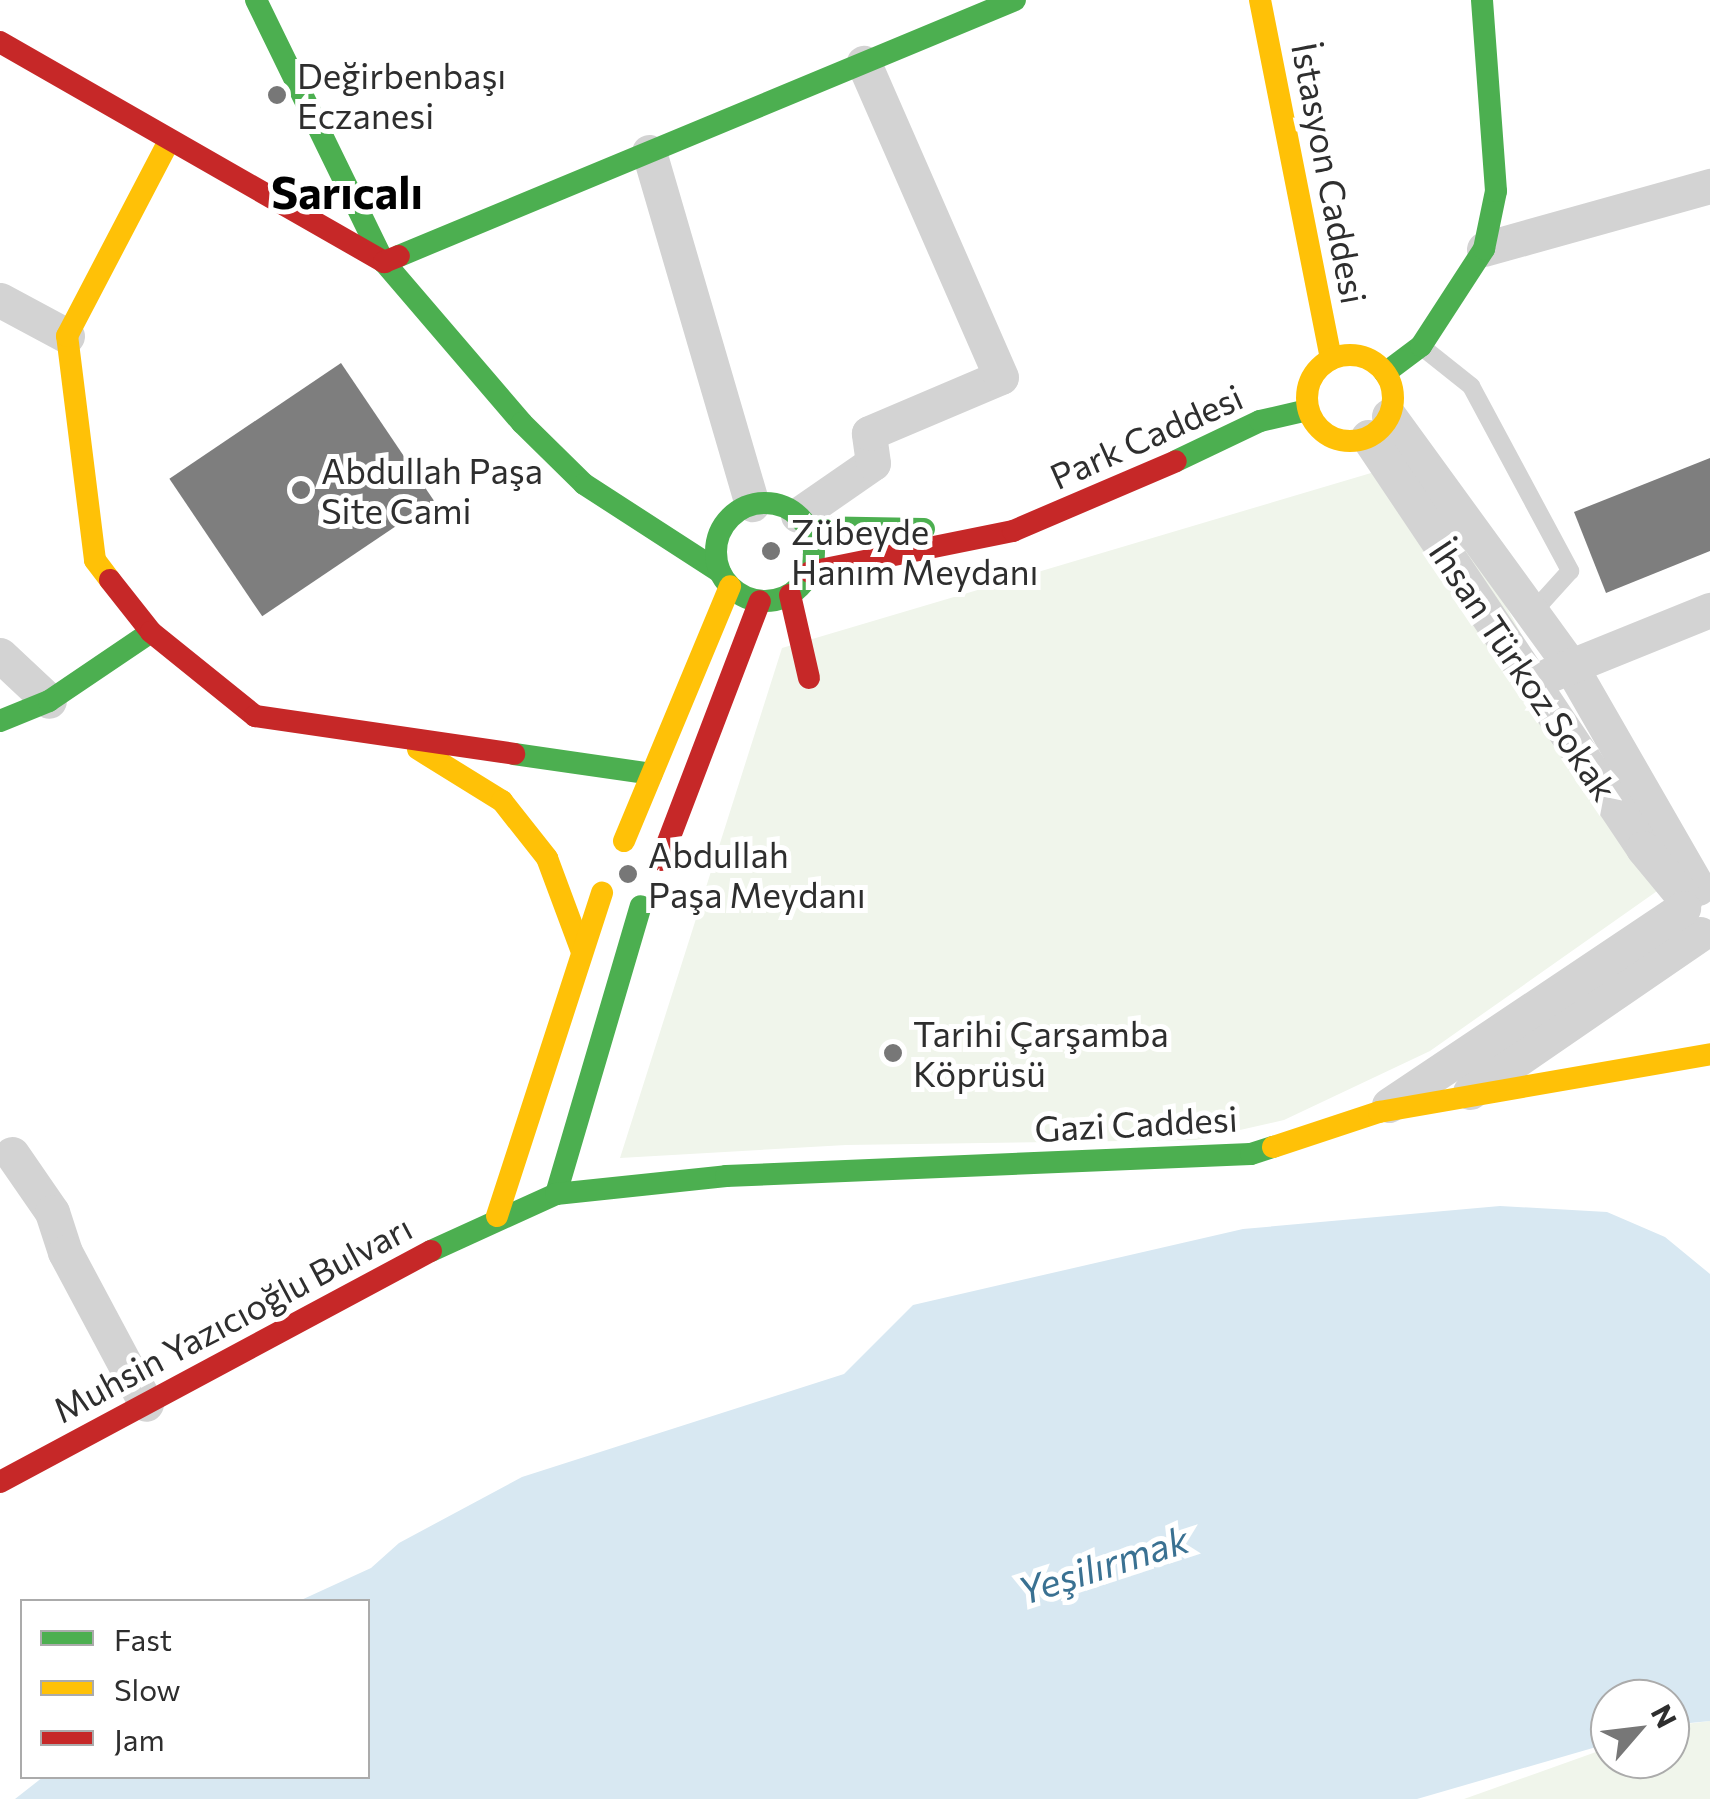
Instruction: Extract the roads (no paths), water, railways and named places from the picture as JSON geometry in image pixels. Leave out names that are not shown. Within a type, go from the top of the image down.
[{"type":"main road","points":[[256,0],[384,262],[522,423],[584,484],[725,579],[760,601],[790,595],[810,572],[814,542],[803,521],[769,502],[752,504],[725,523],[718,539],[725,579],[652,774],[607,864],[497,1216]]},
{"type":"main road","points":[[384,262],[1015,0]]},
{"type":"main road","name":"İstasyon Caddesi","points":[[1260,0],[1331,359]]},
{"type":"main road","points":[[1385,374],[1421,346],[1484,249],[1496,192],[1482,0]]},
{"type":"main road","points":[[0,42],[168,142],[384,262]]},
{"type":"main road","points":[[168,142],[67,336],[95,560],[151,632],[256,716],[406,742],[652,774]]},
{"type":"main road","points":[[1361,356],[1385,374],[1391,387],[1378,427],[1325,434],[1308,410],[1311,380],[1331,359],[1361,356]]},
{"type":"main road","name":"Park Caddesi","points":[[810,572],[1013,531],[1090,503],[1260,421],[1308,410]]},
{"type":"main road","name":"Park Caddesi","points":[[803,521],[1013,531]]},
{"type":"main road","points":[[790,595],[809,678]]},
{"type":"main road","points":[[556,1194],[656,885],[760,601]]},
{"type":"main road","points":[[0,721],[49,701],[151,632]]},
{"type":"main road","points":[[406,742],[502,801],[547,858],[582,952]]},
{"type":"main road","points":[[607,864],[645,844],[656,885]]},
{"type":"main road","points":[[607,864],[619,906],[656,885]]},
{"type":"main road","name":"Gazi Caddesi","points":[[556,1194],[726,1176],[1251,1154],[1379,1112],[1710,1054]]},
{"type":"main road","name":"Muhsin Yazıcıoğlu Bulvarı","points":[[0,1482],[497,1216],[556,1194]]},
{"type":"street","points":[[803,521],[873,463],[870,432],[1001,377],[864,63]]},
{"type":"street","points":[[649,152],[752,504]]},
{"type":"street","points":[[1484,249],[1710,186]]},
{"type":"street","points":[[0,300],[67,336]]},
{"type":"street","points":[[1378,427],[1532,612],[1570,664],[1698,908]]},
{"type":"street","name":"İhsan Türkoz Sokak","points":[[1378,427],[1531,684],[1698,908]]},
{"type":"street","points":[[1531,684],[1570,664],[1710,610]]},
{"type":"street","points":[[0,654],[49,701]]},
{"type":"street","points":[[1464,1097],[1698,908]]},
{"type":"street","points":[[1379,1112],[1698,908]]},
{"type":"street","points":[[12,1154],[52,1212],[65,1252],[146,1404]]},
{"type":"lane","points":[[1421,346],[1471,386],[1570,570],[1532,612]]},
{"type":"water","name":"Yeşilırmak","points":[[1500,1206],[1607,1212],[1665,1237],[1710,1274],[1710,1721],[1690,1723],[1690,1679],[1590,1679],[1590,1749],[1417,1799],[15,1799],[40,1779],[370,1779],[370,1599],[303,1599],[371,1568],[399,1543],[522,1477],[844,1374],[913,1305],[1243,1229]]},
{"type":"place","name":"Değirbenbaşı Eczanesi","points":[[277,95]]},
{"type":"place","name":"Abdullah Paşa Site Cami","points":[[301,490]]},
{"type":"place","name":"Zübeyde Hanım Meydanı","points":[[771,551]]},
{"type":"place","name":"Abdullah Paşa Meydanı","points":[[628,874]]},
{"type":"place","name":"Tarihi Çarşamba Köprüsü","points":[[893,1053]]},
{"type":"district","name":"Sarıcalı","points":[[347,191]]}]
